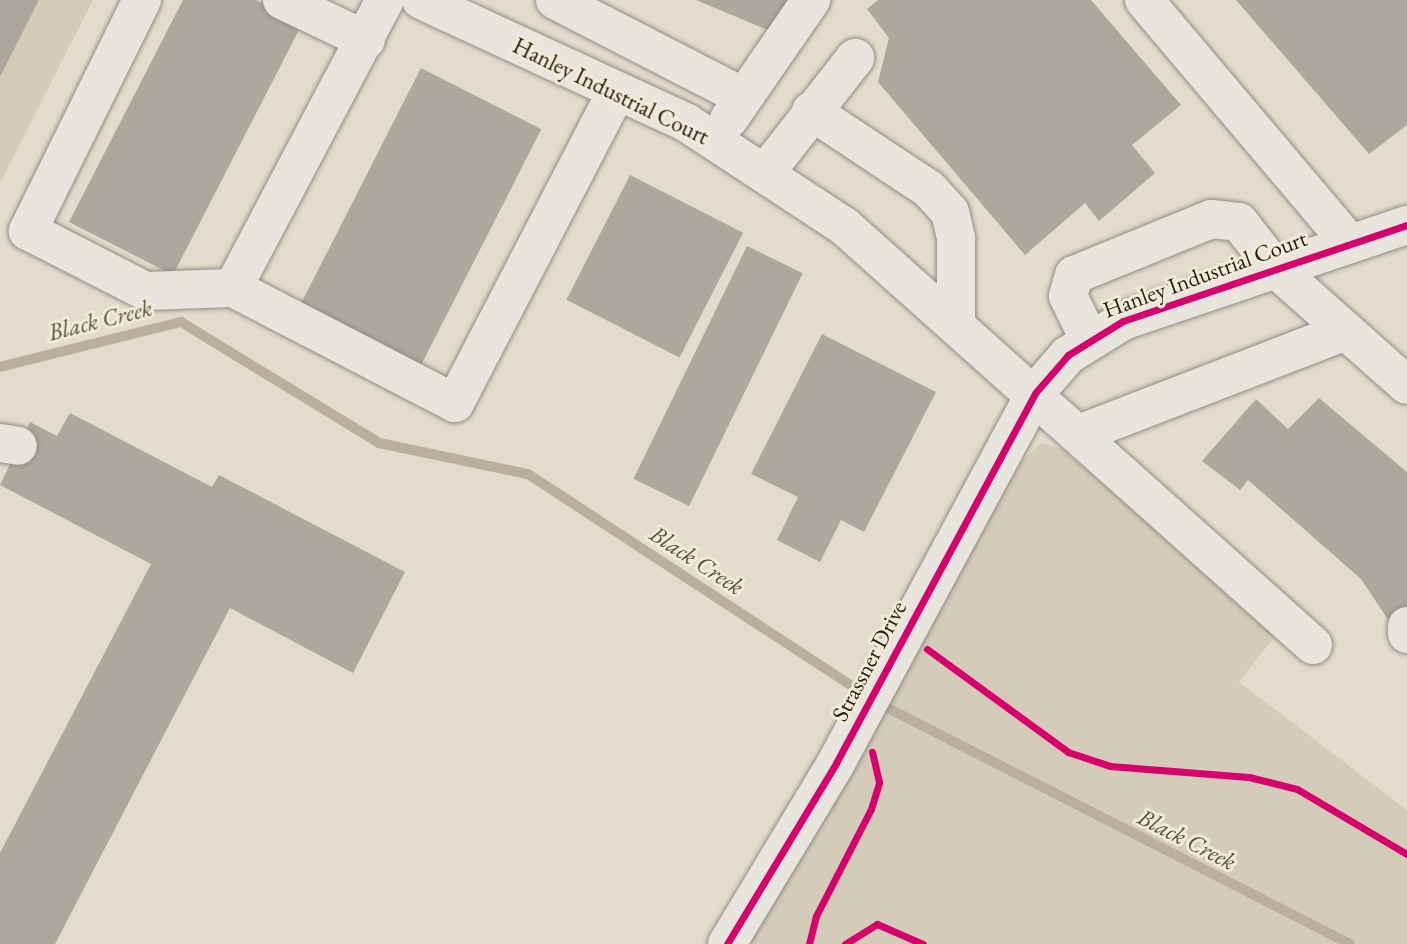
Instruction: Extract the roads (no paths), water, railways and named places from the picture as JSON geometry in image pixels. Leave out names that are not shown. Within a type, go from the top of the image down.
[{"type":"street","points":[[142,0],[28,231],[145,291],[233,288],[455,403],[616,92]]},
{"type":"street","points":[[282,0],[366,40]]},
{"type":"street","points":[[233,288],[385,0]]},
{"type":"street","points":[[555,0],[744,97]]},
{"type":"street","points":[[714,140],[811,0]]},
{"type":"street","points":[[1144,0],[1350,244]]},
{"type":"street","name":"Hanley Industrial Court","points":[[426,1],[714,140],[766,172],[844,226],[1037,392],[1089,339],[1123,321],[1407,225]]},
{"type":"street","points":[[766,172],[855,58]]},
{"type":"street","points":[[811,111],[929,189],[950,212],[956,239],[956,323]]},
{"type":"street","points":[[1089,339],[1068,296],[1074,275],[1211,219],[1239,222],[1275,268]]},
{"type":"street","name":"Hanley Industrial Court","points":[[1275,268],[1407,385]]},
{"type":"street","points":[[1079,435],[1346,331]]},
{"type":"street","points":[[1037,392],[1079,435],[1313,645]]},
{"type":"street","name":"Strassner Drive","points":[[727,944],[853,731],[1037,392]]},
{"type":"street","points":[[1407,626],[1407,634]]},
{"type":"waterway","name":"Black Creek","points":[[0,367],[181,322],[379,443],[528,474],[864,694]]},
{"type":"waterway","name":"Black Creek","points":[[876,702],[1350,944]]}]
